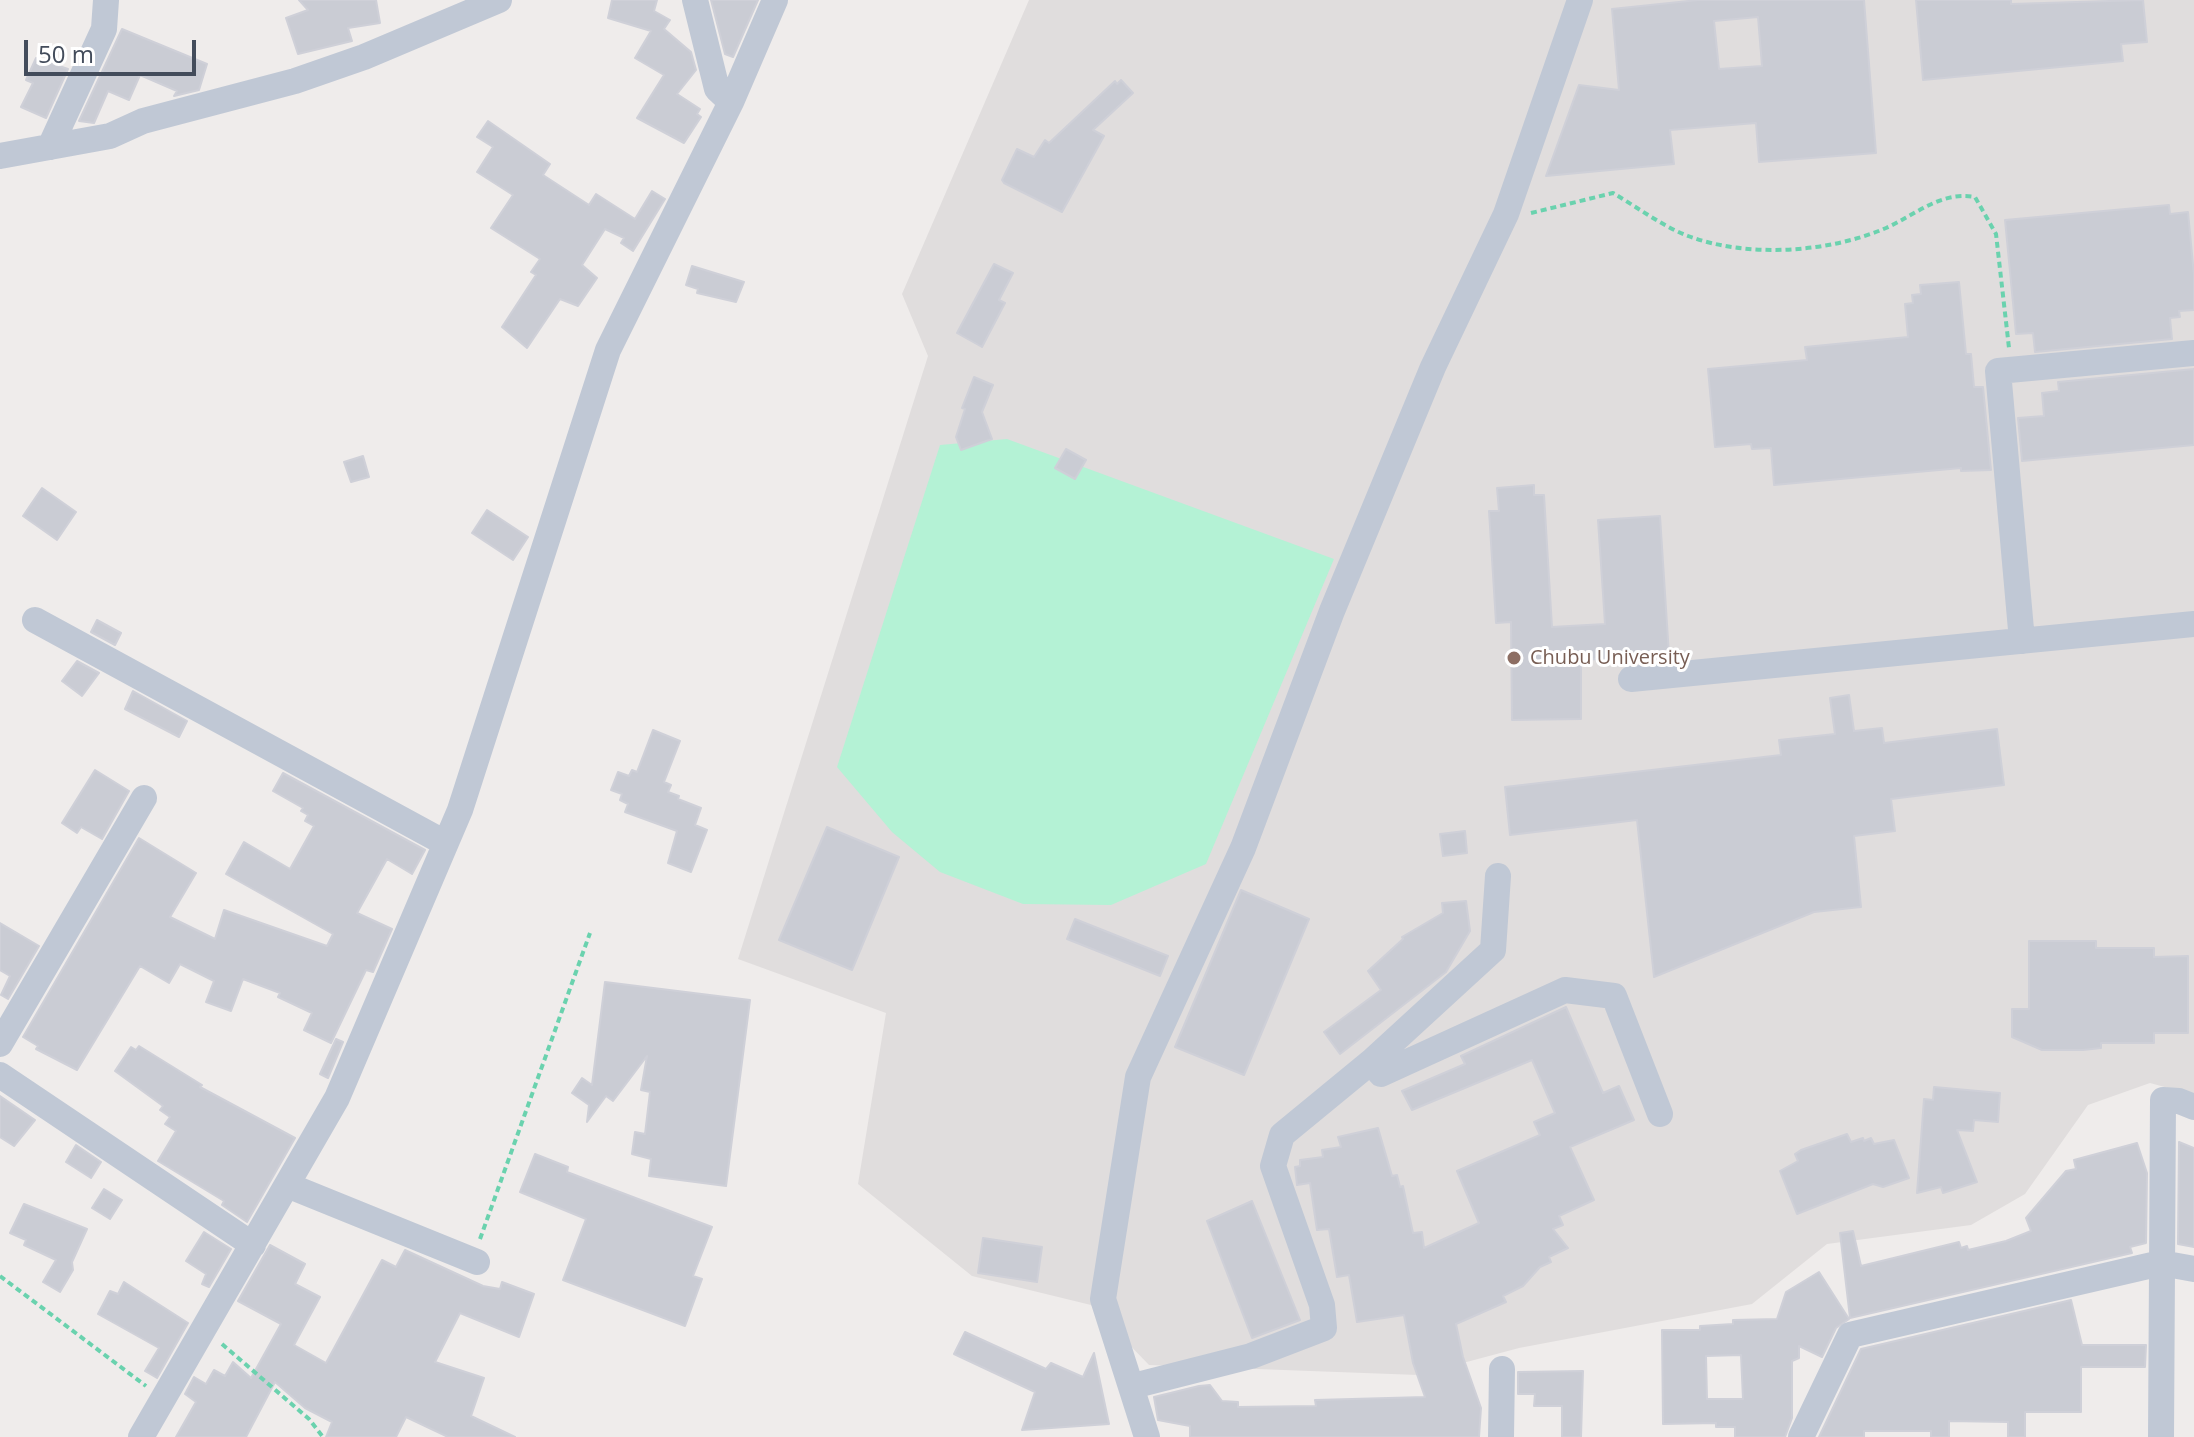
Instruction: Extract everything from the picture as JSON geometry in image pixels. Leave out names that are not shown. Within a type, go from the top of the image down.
[{"type":"street","points":[[50,147],[104,29],[106,0]]},
{"type":"street","points":[[0,156],[110,136],[143,121],[295,81],[364,57],[499,0]]},
{"type":"street","points":[[695,0],[717,89],[731,102]]},
{"type":"street","points":[[143,1436],[337,1098],[460,810],[608,350],[731,102],[775,0]]},
{"type":"street","points":[[1147,1437],[1103,1299],[1138,1077],[1243,848],[1332,611],[1433,367],[1506,214],[1580,0]]},
{"type":"street","points":[[2022,641],[1998,371],[2194,353]]},
{"type":"street","points":[[35,620],[445,843]]},
{"type":"street","points":[[1631,679],[2194,624]]},
{"type":"street","points":[[0,1044],[144,798]]},
{"type":"street","points":[[1133,1386],[1251,1356],[1324,1328],[1322,1305],[1273,1166],[1282,1135],[1372,1061],[1493,950],[1498,876]]},
{"type":"street","points":[[1372,1061],[1381,1074],[1565,990],[1614,996],[1660,1114]]},
{"type":"street","points":[[0,1075],[253,1245]]},
{"type":"street","points":[[2161,1437],[2163,1100],[2179,1101],[2194,1107]]},
{"type":"street","points":[[287,1185],[475,1261]]},
{"type":"street","points":[[1801,1437],[1850,1335],[2161,1263],[2194,1269]]},
{"type":"street","points":[[1501,1437],[1502,1369]]},
{"type":"path","points":[[1506,214],[1543,213],[1613,193],[1687,236],[1759,249],[1798,248],[1866,237],[1954,193],[1975,197],[1996,234],[2012,370]]},
{"type":"path","points":[[475,1261],[590,933]]},
{"type":"path","points":[[0,1276],[164,1399]]},
{"type":"path","points":[[204,1329],[309,1419],[323,1437]]},
{"type":"shaded area","name":"Chubu University","points":[[1029,0],[2194,0],[2194,1095],[2150,1083],[2088,1105],[2025,1194],[1971,1225],[1827,1244],[1752,1304],[1519,1348],[1418,1375],[1149,1365],[1091,1305],[972,1276],[858,1184],[886,1013],[738,959],[928,356],[902,294]]},
{"type":"green space","points":[[1007,439],[1334,559],[1206,864],[1111,905],[1023,904],[940,872],[892,832],[837,767],[940,445]]},
{"type":"building","points":[[299,0],[376,0],[380,23],[348,28],[352,41],[298,54],[286,18],[308,10]]},
{"type":"building","points":[[612,0],[657,0],[654,11],[670,20],[664,29],[691,52],[696,70],[677,94],[700,109],[697,114],[701,117],[684,143],[637,118],[664,75],[635,58],[651,31],[608,18]]},
{"type":"building","points":[[711,0],[758,0],[733,57],[725,54]]},
{"type":"building","points":[[1698,0],[1864,0],[1876,153],[1759,162],[1756,123],[1670,130],[1674,164],[1546,176],[1579,85],[1619,90],[1612,9]],"holes":[[[1758,17],[1762,66],[1719,69],[1714,21]]]},
{"type":"building","points":[[1916,0],[2011,0],[2011,4],[2143,0],[2147,42],[2121,44],[2123,61],[1923,80]]},
{"type":"building","points":[[122,29],[207,64],[199,90],[174,96],[177,91],[140,75],[129,100],[108,91],[94,123],[79,121]]},
{"type":"building","points":[[36,58],[68,69],[46,118],[21,107],[33,83],[26,80]]},
{"type":"building","points":[[1121,80],[1133,93],[1093,130],[1104,136],[1062,212],[1004,183],[1002,180],[1017,149],[1034,157],[1045,140],[1049,143],[1115,81],[1117,84]]},
{"type":"building","points":[[488,121],[550,164],[543,175],[589,205],[596,194],[635,219],[652,191],[665,199],[633,251],[621,243],[624,238],[605,229],[582,265],[597,278],[578,306],[560,299],[527,348],[502,327],[536,275],[531,272],[540,259],[491,228],[513,195],[477,172],[493,147],[477,137]]},
{"type":"building","points":[[2169,205],[2170,214],[2188,212],[2194,275],[2194,310],[2179,311],[2180,317],[2170,318],[2172,339],[2035,352],[2033,333],[2016,334],[2005,220]]},
{"type":"building","points":[[994,264],[1013,273],[999,300],[1005,303],[982,347],[957,333]]},
{"type":"building","points":[[692,266],[744,282],[736,302],[697,293],[698,289],[686,285]]},
{"type":"building","points":[[1959,282],[1966,354],[1971,354],[1974,387],[1983,387],[1991,470],[1961,471],[1961,468],[1774,485],[1771,448],[1752,449],[1751,444],[1715,447],[1708,369],[1807,360],[1805,347],[1908,337],[1905,304],[1913,303],[1912,295],[1921,294],[1920,285]]},
{"type":"building","points":[[2194,369],[2194,445],[2022,461],[2018,418],[2044,416],[2042,393],[2059,391],[2058,382]]},
{"type":"building","points":[[974,377],[993,385],[982,412],[992,439],[961,450],[956,437],[965,409],[962,408]]},
{"type":"building","points":[[1066,449],[1086,460],[1075,479],[1055,468]]},
{"type":"building","points":[[363,456],[369,477],[351,482],[344,462]]},
{"type":"building","points":[[1534,485],[1534,495],[1544,495],[1552,627],[1605,624],[1598,520],[1660,516],[1669,655],[1581,660],[1581,719],[1512,720],[1511,622],[1496,623],[1489,511],[1499,511],[1497,488]]},
{"type":"building","points":[[42,488],[76,512],[57,540],[23,516]]},
{"type":"building","points":[[487,510],[528,537],[513,560],[472,533]]},
{"type":"building","points":[[97,620],[121,633],[115,645],[91,632]]},
{"type":"building","points":[[77,661],[99,673],[82,696],[62,681]]},
{"type":"building","points":[[133,691],[187,721],[179,737],[125,709]]},
{"type":"building","points":[[1849,695],[1854,731],[1882,728],[1884,743],[1997,729],[2004,785],[1891,799],[1895,831],[1854,836],[1861,907],[1814,912],[1654,977],[1637,820],[1510,835],[1505,787],[1781,755],[1779,740],[1835,734],[1830,698]]},
{"type":"building","points":[[653,730],[680,741],[664,782],[671,785],[668,792],[701,808],[695,825],[707,830],[691,872],[668,863],[677,831],[625,812],[628,804],[620,800],[622,794],[611,790],[618,772],[629,776],[632,770],[637,772]]},
{"type":"building","points":[[95,770],[129,791],[102,839],[81,827],[77,833],[62,823]]},
{"type":"building","points":[[283,773],[425,850],[412,874],[387,859],[357,913],[392,929],[373,972],[366,970],[331,1043],[304,1030],[312,1013],[278,997],[280,993],[243,979],[231,1011],[206,1002],[214,981],[180,964],[169,983],[140,966],[77,1070],[36,1049],[38,1046],[23,1037],[139,838],[196,873],[170,917],[215,939],[224,910],[327,946],[333,934],[226,874],[244,842],[290,869],[314,826],[305,821],[308,815],[301,811],[303,808],[273,791]]},
{"type":"building","points":[[827,827],[899,857],[852,970],[779,940]]},
{"type":"building","points":[[1465,831],[1467,853],[1443,856],[1440,834]]},
{"type":"building","points":[[1241,890],[1309,919],[1244,1075],[1175,1047]]},
{"type":"building","points":[[1466,901],[1470,931],[1446,972],[1340,1054],[1324,1032],[1381,990],[1368,971],[1402,937],[1443,913],[1442,903]]},
{"type":"building","points":[[1075,919],[1168,956],[1160,976],[1067,939]]},
{"type":"building","points":[[0,923],[39,946],[8,999],[1,995],[10,976],[0,970]]},
{"type":"building","points":[[2029,941],[2096,941],[2096,948],[2154,948],[2154,957],[2188,956],[2188,1033],[2154,1033],[2154,1043],[2101,1043],[2101,1048],[2083,1050],[2042,1050],[2012,1037],[2012,1009],[2029,1009]]},
{"type":"building","points":[[605,982],[750,1000],[726,1186],[649,1176],[651,1159],[632,1154],[635,1132],[645,1134],[650,1092],[641,1090],[647,1056],[613,1101],[606,1096],[587,1122],[589,1105],[572,1093],[582,1078],[592,1085]]},
{"type":"building","points":[[1566,1007],[1603,1093],[1619,1086],[1634,1120],[1570,1147],[1594,1200],[1559,1216],[1563,1225],[1553,1229],[1568,1248],[1549,1257],[1551,1262],[1540,1267],[1523,1286],[1503,1296],[1506,1302],[1456,1324],[1463,1357],[1481,1408],[1479,1437],[1190,1437],[1190,1426],[1158,1420],[1154,1397],[1210,1385],[1222,1401],[1238,1402],[1238,1407],[1316,1406],[1315,1400],[1425,1397],[1413,1363],[1404,1315],[1357,1322],[1349,1275],[1337,1277],[1329,1229],[1317,1230],[1310,1183],[1297,1185],[1295,1167],[1300,1166],[1300,1160],[1323,1157],[1322,1150],[1341,1147],[1338,1137],[1378,1128],[1392,1176],[1397,1175],[1400,1187],[1403,1186],[1413,1233],[1422,1232],[1424,1248],[1479,1223],[1457,1171],[1540,1135],[1534,1122],[1555,1113],[1532,1060],[1412,1110],[1402,1091],[1465,1064],[1461,1056]]},
{"type":"building","points":[[336,1039],[343,1042],[328,1078],[320,1074]]},
{"type":"building","points":[[139,1046],[202,1085],[200,1087],[295,1138],[247,1222],[222,1205],[224,1201],[158,1161],[176,1131],[165,1124],[170,1117],[160,1110],[163,1106],[115,1071],[131,1047],[136,1050]]},
{"type":"building","points":[[1934,1087],[2000,1093],[1998,1122],[1974,1120],[1973,1131],[1957,1130],[1977,1182],[1943,1193],[1941,1187],[1917,1193],[1924,1099],[1933,1100]]},
{"type":"building","points":[[0,1096],[35,1120],[14,1146],[0,1137]]},
{"type":"building","points":[[1847,1134],[1851,1142],[1863,1138],[1864,1141],[1871,1138],[1874,1144],[1894,1140],[1909,1178],[1883,1187],[1873,1184],[1797,1214],[1780,1171],[1798,1161],[1795,1154],[1801,1150]]},
{"type":"building","points":[[2179,1142],[2194,1148],[2194,1247],[2178,1244]]},
{"type":"building","points":[[2137,1143],[2147,1173],[2146,1243],[2130,1247],[2132,1253],[1850,1318],[1840,1233],[1853,1231],[1861,1266],[1959,1242],[1961,1248],[1967,1246],[1968,1250],[2006,1241],[2031,1231],[2026,1218],[2066,1171],[2076,1169],[2074,1160]]},
{"type":"building","points":[[76,1145],[101,1162],[91,1178],[66,1162]]},
{"type":"building","points":[[535,1154],[568,1167],[567,1172],[712,1227],[693,1276],[702,1279],[685,1326],[563,1280],[586,1219],[520,1192]]},
{"type":"building","points":[[104,1189],[122,1200],[110,1219],[92,1208]]},
{"type":"building","points":[[1252,1201],[1300,1320],[1252,1338],[1207,1221]]},
{"type":"building","points":[[24,1204],[87,1229],[72,1262],[73,1270],[60,1292],[43,1282],[56,1260],[24,1245],[26,1240],[10,1233]]},
{"type":"building","points":[[204,1232],[231,1249],[209,1287],[202,1284],[206,1274],[186,1261]]},
{"type":"building","points":[[983,1238],[1042,1247],[1037,1282],[978,1273]]},
{"type":"building","points":[[270,1245],[305,1264],[295,1284],[320,1297],[294,1345],[326,1363],[382,1260],[396,1267],[405,1250],[483,1286],[500,1289],[502,1282],[534,1294],[519,1337],[460,1313],[435,1362],[484,1378],[471,1416],[515,1437],[448,1437],[406,1417],[396,1437],[326,1437],[332,1422],[305,1408],[275,1382],[246,1437],[176,1437],[196,1402],[185,1394],[194,1377],[206,1384],[214,1370],[225,1376],[233,1362],[251,1378],[281,1324],[238,1301]]},
{"type":"building","points":[[1819,1272],[1849,1319],[1836,1328],[1822,1357],[1799,1346],[1799,1358],[1792,1361],[1792,1418],[1785,1437],[1735,1437],[1735,1427],[1716,1427],[1716,1423],[1663,1424],[1662,1330],[1700,1330],[1700,1326],[1733,1324],[1733,1320],[1777,1319],[1786,1292]],"holes":[[[1741,1355],[1743,1399],[1707,1399],[1706,1356]]]},
{"type":"building","points":[[124,1282],[188,1323],[157,1378],[145,1371],[159,1348],[98,1314],[110,1291],[118,1294]]},
{"type":"building","points":[[2071,1300],[2082,1345],[2146,1345],[2145,1367],[2081,1367],[2081,1412],[2025,1412],[2025,1437],[2008,1437],[2008,1422],[1949,1421],[1949,1437],[1931,1437],[1931,1431],[1864,1431],[1864,1437],[1819,1437],[1861,1349]]},
{"type":"building","points":[[965,1332],[1046,1369],[1051,1363],[1083,1377],[1094,1353],[1109,1424],[1022,1430],[1035,1392],[954,1354]]},
{"type":"building","points":[[1583,1371],[1581,1437],[1562,1437],[1562,1406],[1534,1406],[1535,1394],[1518,1394],[1518,1372]]},
{"type":"place","name":"Chubu University","points":[[1514,658]]}]
